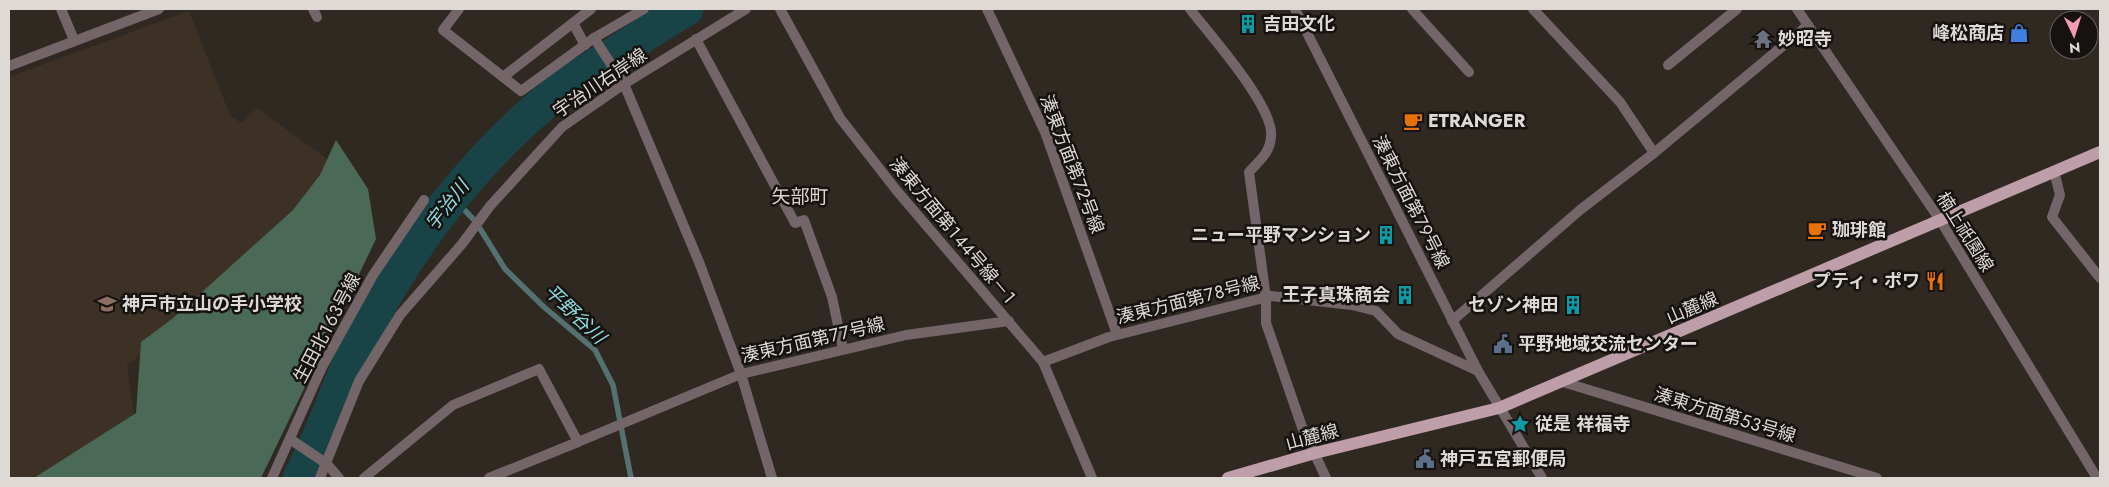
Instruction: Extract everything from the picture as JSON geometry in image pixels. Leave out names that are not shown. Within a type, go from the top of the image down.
[{"type":"main road","name":"山麓線","points":[[1228,478],[1315,453],[1499,408],[2100,152]]},
{"type":"street","points":[[61,9],[74,40]]},
{"type":"street","points":[[9,66],[158,9]]},
{"type":"street","points":[[459,9],[443,30],[521,91],[585,45],[644,9]]},
{"type":"street","points":[[503,77],[591,9]]},
{"type":"street","name":"宇治川右岸線","points":[[326,463],[359,380],[400,315],[462,244],[490,206],[562,127],[624,84],[746,9]]},
{"type":"street","name":"湊東方面第１４４号線－１","points":[[780,9],[840,118],[896,191],[1043,362],[1092,478]]},
{"type":"street","name":"湊東方面第７２号線","points":[[988,9],[1046,132],[1117,334]]},
{"type":"street","points":[[1190,9],[1251,88],[1270,127],[1272,137],[1267,152],[1249,172],[1266,298],[1266,323],[1302,427],[1326,478]]},
{"type":"street","name":"湊東方面第７９号線","points":[[1295,9],[1478,371],[1542,478]]},
{"type":"street","points":[[1412,9],[1469,72]]},
{"type":"street","points":[[1533,9],[1620,102],[1654,153]]},
{"type":"street","points":[[1668,66],[1737,9]]},
{"type":"street","name":"楠上祇園線","points":[[1796,9],[1940,220],[2097,478]]},
{"type":"street","points":[[573,23],[585,45]]},
{"type":"street","points":[[1452,321],[1580,210],[1654,153],[1808,25]]},
{"type":"street","points":[[696,39],[795,223],[804,220],[832,297],[843,349]]},
{"type":"street","points":[[595,40],[624,84],[699,262],[741,374],[772,478]]},
{"type":"street","points":[[2054,171],[2060,195],[2052,217],[2100,278]]},
{"type":"street","name":"生田北１６３号線","points":[[272,478],[322,367],[373,275],[424,200]]},
{"type":"street","name":"湊東方面第７８号線","points":[[1043,362],[1117,334],[1271,296],[1352,305],[1376,312],[1398,334],[1478,371]]},
{"type":"street","name":"湊東方面第７７号線","points":[[578,442],[741,374],[906,335],[1008,321]]},
{"type":"street","points":[[364,478],[453,405],[539,369],[578,442],[489,478]]},
{"type":"street","name":"湊東方面第５３号線","points":[[1563,382],[1863,476],[1877,478]]},
{"type":"street","points":[[290,440],[326,463],[339,478]]},
{"type":"street","points":[[320,478],[326,463]]},
{"type":"shaded area","name":"神戸市立山の手小学校","points":[[189,11],[230,115],[241,123],[257,108],[326,158],[337,188],[285,243],[127,365],[134,414],[39,478],[9,478],[9,77]]},
{"type":"green space","points":[[336,140],[368,189],[376,239],[261,478],[34,478],[136,413],[141,342],[172,319],[293,210],[320,175]]},
{"type":"waterway","name":"宇治川","points":[[300,478],[318,442],[356,348],[383,297],[423,235],[468,178],[519,125],[555,94],[686,9]]},
{"type":"waterway","name":"平野谷川","points":[[451,196],[476,222],[505,269],[544,307],[595,350],[613,385],[631,478]]},
{"type":"place","name":"吉田文化","points":[[1248,24]]},
{"type":"place","name":"峰松商店","points":[[2019,33]]},
{"type":"place","name":"妙昭寺","points":[[1763,39]]},
{"type":"place","name":"ETRANGER","points":[[1413,121]]},
{"type":"place","name":"珈琲館","points":[[1817,230]]},
{"type":"place","name":"ニュー平野マンション","points":[[1386,235]]},
{"type":"place","name":"プティ・ポワ","points":[[1935,281]]},
{"type":"place","name":"王子真珠商会","points":[[1405,295]]},
{"type":"place","name":"神戸市立山の手小学校","points":[[107,304]]},
{"type":"place","name":"セゾン神田","points":[[1573,305]]},
{"type":"place","name":"平野地域交流センター","points":[[1503,344]]},
{"type":"place","name":"従是 祥福寺","points":[[1520,424]]},
{"type":"place","name":"神戸五宮郵便局","points":[[1425,459]]},
{"type":"district","name":"矢部町","points":[[800,196]]}]
